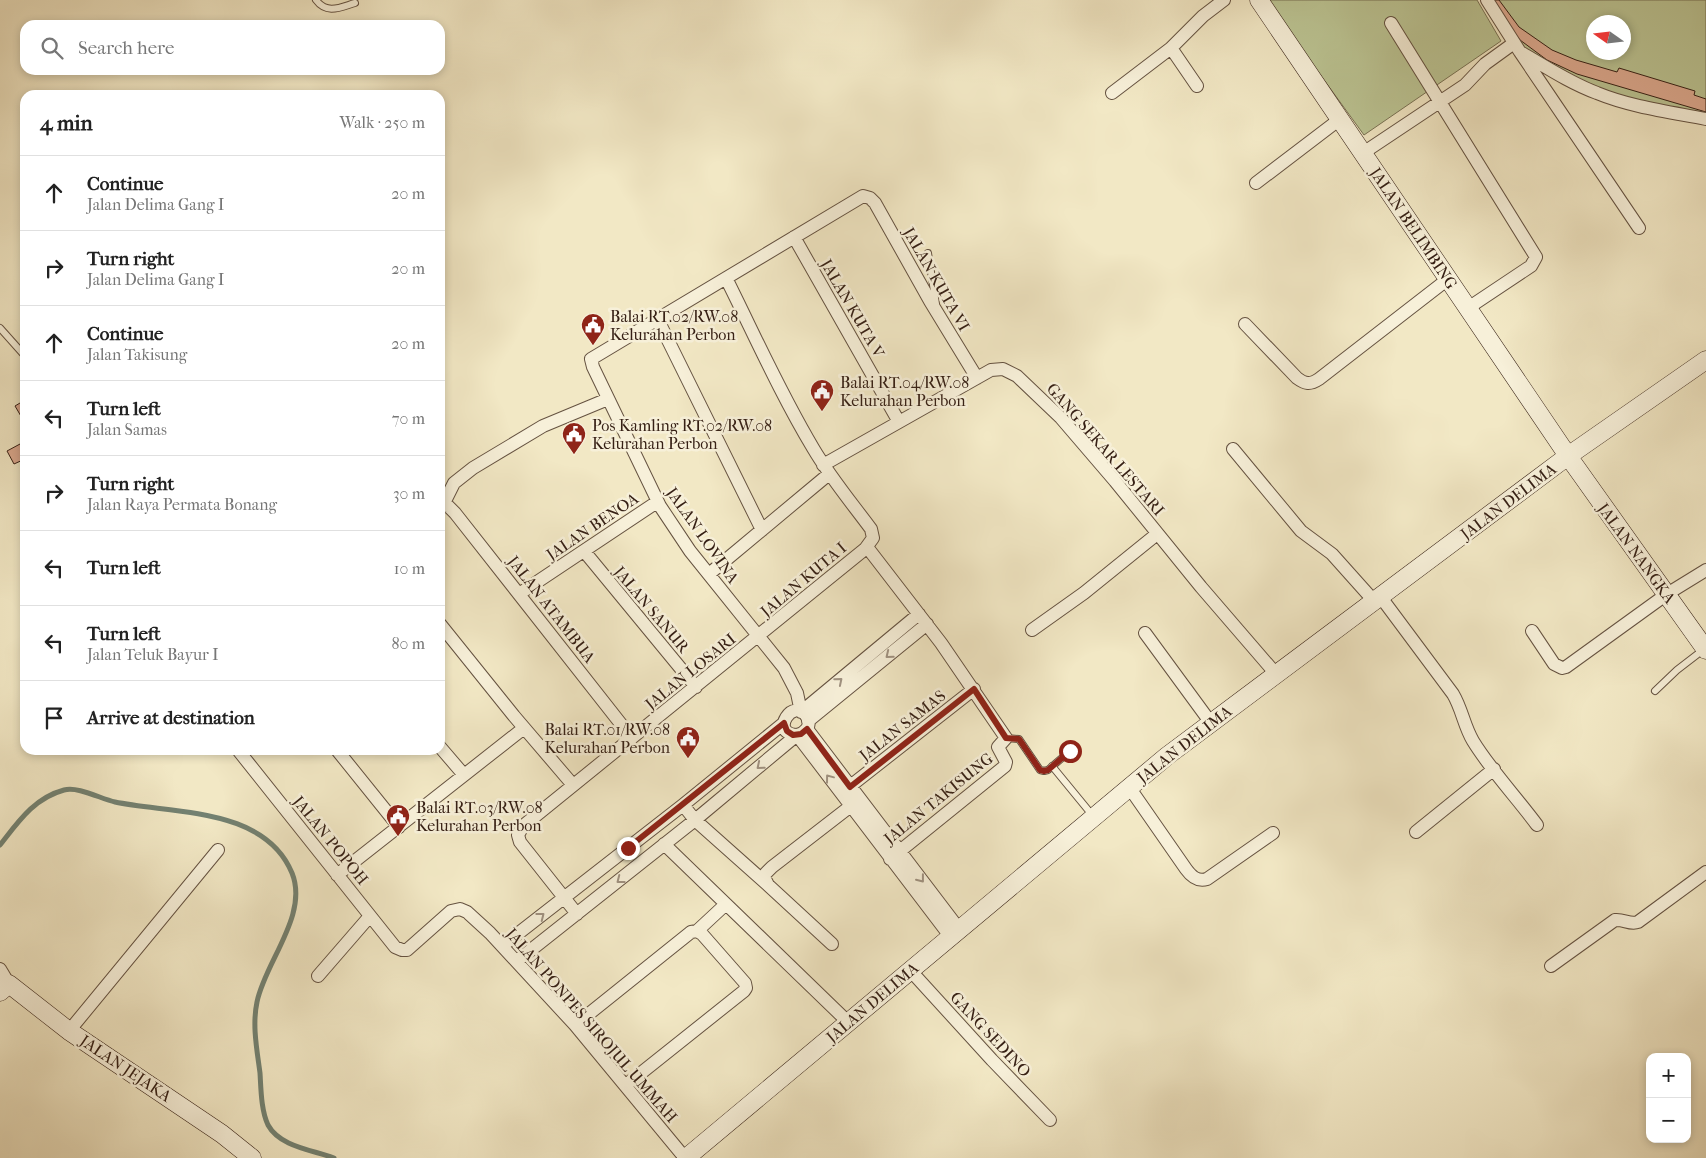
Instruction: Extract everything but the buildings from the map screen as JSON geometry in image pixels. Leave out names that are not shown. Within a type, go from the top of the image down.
[{"type":"street","points":[[1112,93],[1171,48],[1203,16],[1224,0]]},
{"type":"street","name":"JALAN BELIMBING","points":[[1260,0],[1568,456]]},
{"type":"street","points":[[1486,0],[1639,228]]},
{"type":"street","points":[[1391,23],[1536,257],[1531,266],[1468,308]]},
{"type":"street","points":[[1171,48],[1197,86]]},
{"type":"street","points":[[1363,153],[1469,82],[1485,64],[1517,48]]},
{"type":"street","points":[[1517,48],[1564,78],[1598,94],[1630,103],[1706,119]]},
{"type":"street","points":[[1256,183],[1340,120]]},
{"type":"street","name":"JALAN KUTA VI","points":[[794,237],[858,198],[868,197],[875,203],[977,378]]},
{"type":"street","points":[[762,530],[657,318],[794,237]]},
{"type":"street","name":"JALAN KUTA V","points":[[794,237],[899,422]]},
{"type":"street","points":[[726,278],[796,419],[826,469],[873,533],[872,541],[867,547]]},
{"type":"street","points":[[1245,324],[1297,378],[1304,383],[1311,383],[1319,379],[1448,279]]},
{"type":"street","name":"JALAN LOVINA","points":[[657,318],[594,356],[591,361],[593,367],[657,502],[709,574],[790,676],[797,693],[803,724]]},
{"type":"street","name":"JALAN DELIMA","points":[[686,1158],[1130,787],[1210,723],[1568,456],[1706,360]]},
{"type":"street","name":"GANG SEKAR LESTARI","points":[[977,378],[992,370],[1003,368],[1025,383],[1079,438],[1201,587],[1276,674]]},
{"type":"street","points":[[709,574],[762,530],[826,469],[899,422],[977,378]]},
{"type":"street","points":[[445,498],[454,483],[473,468],[543,426],[608,399]]},
{"type":"street","points":[[1233,449],[1301,532],[1332,554],[1377,599],[1453,694],[1461,709],[1468,732],[1537,825]]},
{"type":"street","name":"JALAN NANGKA","points":[[1568,456],[1706,649]]},
{"type":"street","name":"JALAN BENOA","points":[[519,594],[657,502]]},
{"type":"street","name":"JALAN ATAMBUA","points":[[445,506],[455,513],[632,738]]},
{"type":"street","name":"GANG SEKAR LESTARI","points":[[1032,630],[1118,567],[1157,534]]},
{"type":"street","name":"JALAN TAKISUNG","points":[[867,547],[974,689],[1006,738],[998,747],[1006,762],[1005,766],[895,855]]},
{"type":"street","name":"JALAN KUTA I","points":[[760,636],[867,547]]},
{"type":"street","name":"JALAN SANUR","points":[[584,551],[696,687]]},
{"type":"street","points":[[1532,631],[1554,664],[1558,667],[1566,667],[1668,594],[1706,570]]},
{"type":"street","points":[[517,961],[695,820],[923,619]]},
{"type":"street","points":[[445,630],[573,785]]},
{"type":"street","points":[[1145,633],[1210,723]]},
{"type":"street","name":"JALAN LOSARI","points":[[564,898],[520,842],[518,835],[527,822],[760,636]]},
{"type":"street","name":"JALAN SAMAS","points":[[845,790],[974,689]]},
{"type":"street","points":[[502,946],[683,805],[784,723],[787,716],[794,711],[845,790],[955,933]]},
{"type":"street","points":[[784,723],[787,731],[793,735],[803,724]]},
{"type":"street","points":[[337,875],[524,728]]},
{"type":"street","points":[[445,753],[464,775]]},
{"type":"street","name":"JALAN POPOH","points":[[242,755],[370,916],[399,949]]},
{"type":"street","points":[[341,755],[398,827]]},
{"type":"street","points":[[1416,832],[1494,769]]},
{"type":"street","points":[[1130,787],[1186,869],[1194,878],[1199,880],[1212,876],[1273,833]]},
{"type":"street","points":[[768,885],[764,878],[769,870],[855,803]]},
{"type":"street","points":[[683,805],[695,820],[832,944]]},
{"type":"street","points":[[664,844],[848,1022]]},
{"type":"street","points":[[628,848],[641,863]]},
{"type":"street","points":[[69,1030],[218,850]]},
{"type":"street","points":[[1551,966],[1615,920],[1633,924],[1638,922],[1706,872]]},
{"type":"street","points":[[564,898],[577,914]]},
{"type":"street","points":[[575,1025],[726,904]]},
{"type":"street","name":"JALAN PONPES SIROJUL UMMAH","points":[[399,949],[409,949],[447,914],[456,909],[467,912],[517,961],[575,1025],[686,1158]]},
{"type":"street","points":[[318,976],[370,916]]},
{"type":"street","points":[[626,1085],[746,988],[745,983],[702,934],[693,932]]},
{"type":"street","points":[[0,969],[4,988]]},
{"type":"street","name":"GANG SEDINO","points":[[910,970],[986,1055],[1050,1120]]},
{"type":"street","name":"JALAN JEJAKA","points":[[4,988],[195,1115],[252,1158]]},
{"type":"lane","points":[[316,0],[323,7],[331,10],[355,3]]},
{"type":"lane","points":[[928,253],[937,312]]},
{"type":"lane","points":[[0,328],[20,350]]},
{"type":"lane","points":[[1655,691],[1677,670],[1706,649]]},
{"type":"lane","points":[[1006,738],[1019,739],[1040,770],[1046,771],[1070,751]]},
{"type":"lane","points":[[1052,766],[1094,817]]},
{"type":"green space","points":[[1266,0],[1477,0],[1501,41],[1364,135]]},
{"type":"green space","points":[[1489,0],[1706,0],[1706,116],[1615,96],[1528,55]]},
{"type":"waterway","points":[[0,845],[35,805],[53,794],[70,789],[83,791],[115,802],[215,817],[239,825],[261,836],[279,851],[292,873],[296,889],[295,905],[291,922],[261,987],[257,1002],[255,1038],[263,1106],[268,1125],[280,1138],[298,1147],[334,1158]]},
{"type":"place","name":"Balai RT.02/RW.08 Kelurahan Perbon","points":[[593,346]]},
{"type":"place","name":"Balai RT.04/RW.08 Kelurahan Perbon","points":[[822,412]]},
{"type":"place","name":"Pos Kamling RT.02/RW.08 Kelurahan Perbon","points":[[574,455]]},
{"type":"place","name":"Balai RT.01/RW.08 Kelurahan Perbon","points":[[688,759]]},
{"type":"place","name":"Balai RT.03/RW.08 Kelurahan Perbon","points":[[398,837]]},
{"type":"route","points":[[628,848],[784,723],[787,731],[793,735],[801,734],[807,729],[850,787],[974,689],[1006,738],[1019,739],[1040,770],[1048,770],[1070,751]]}]
